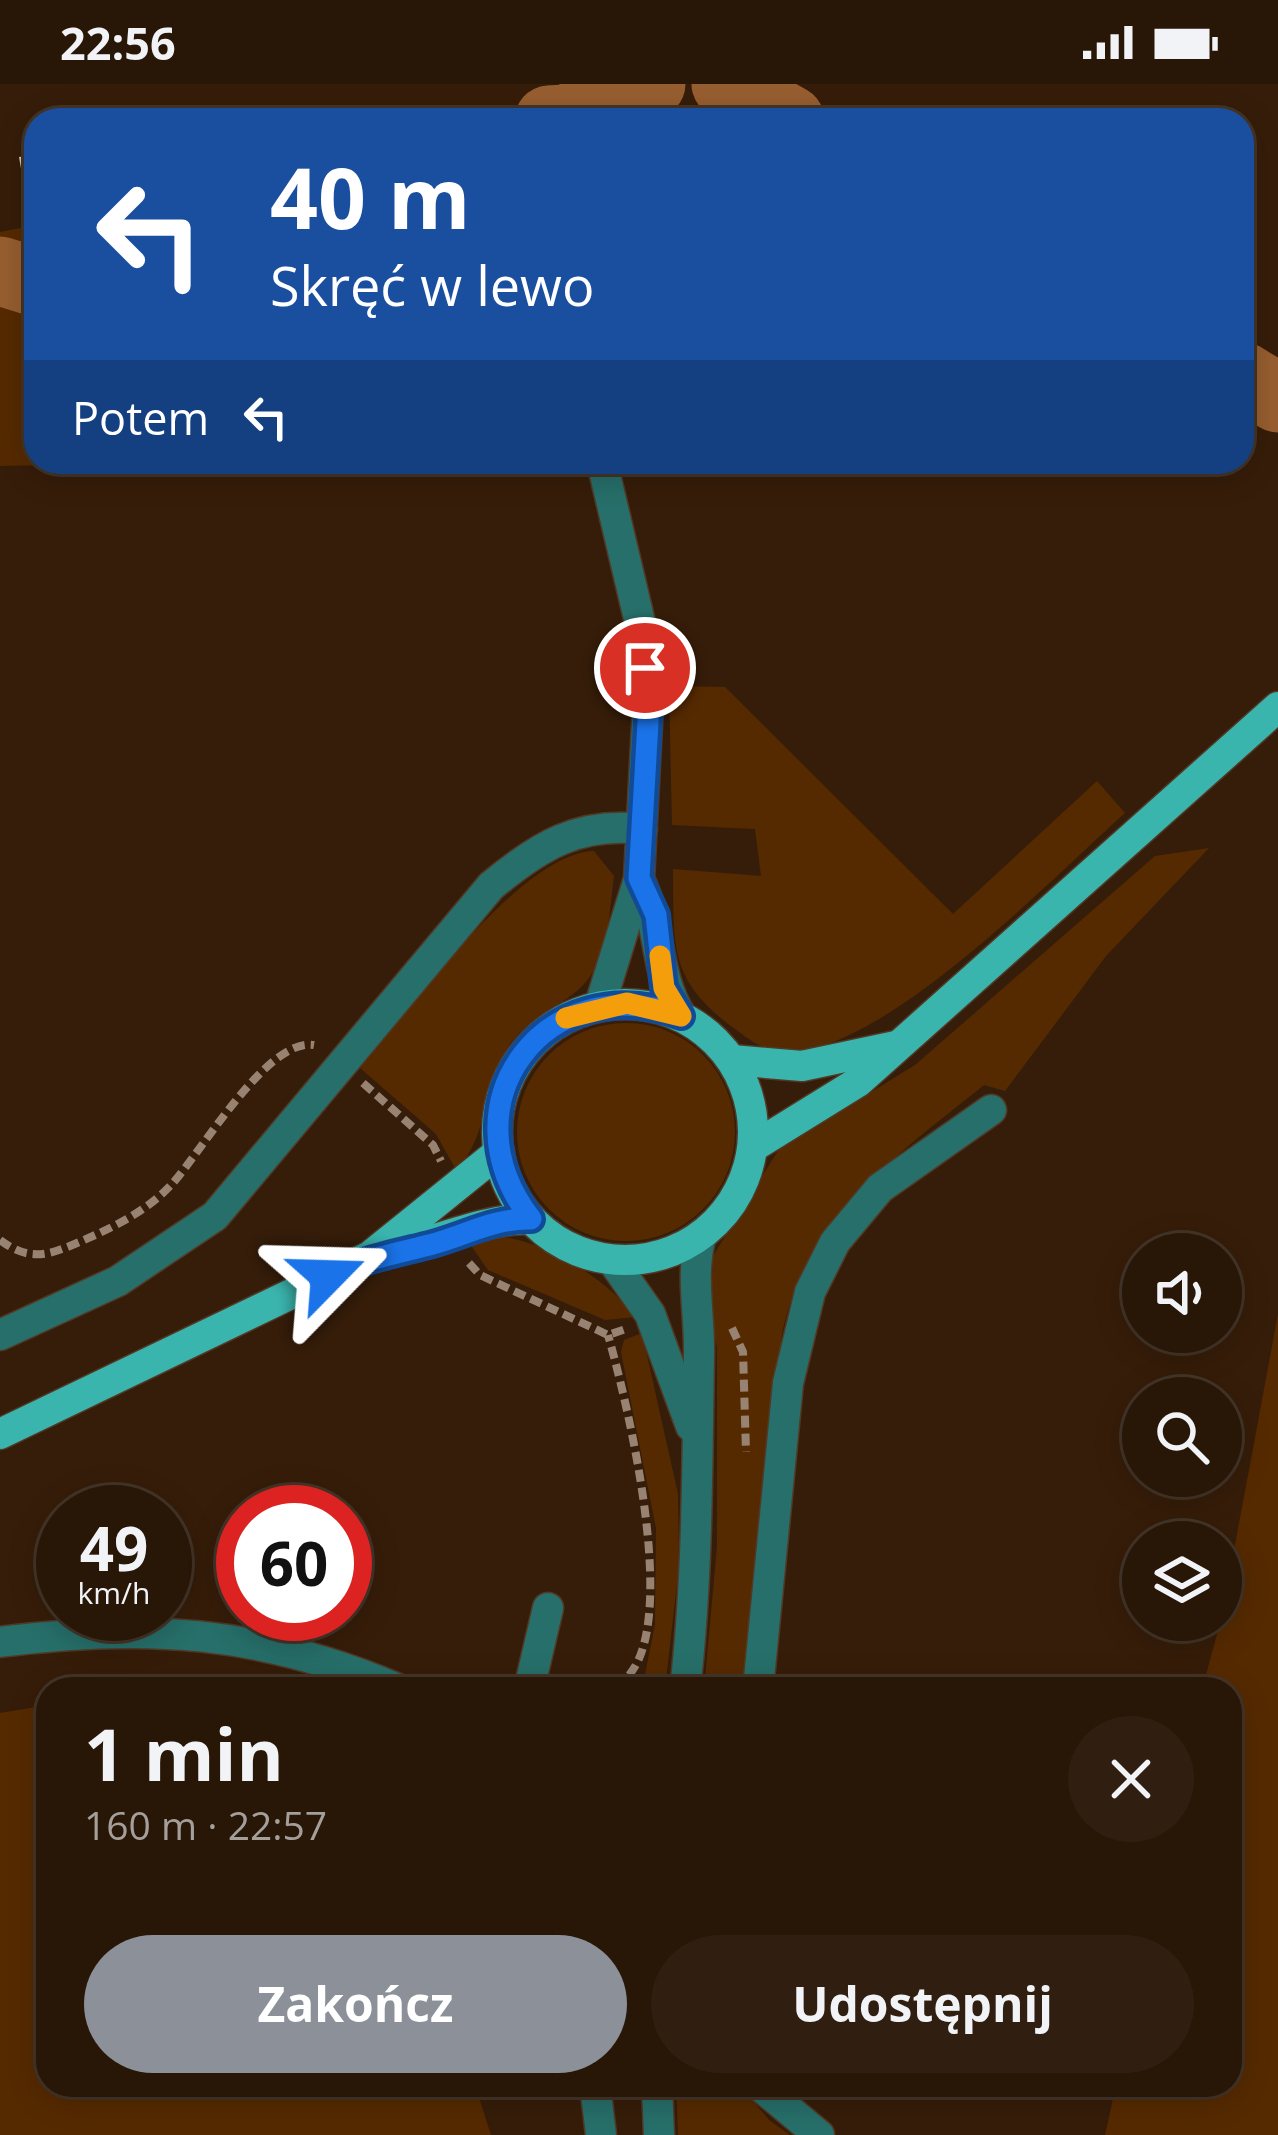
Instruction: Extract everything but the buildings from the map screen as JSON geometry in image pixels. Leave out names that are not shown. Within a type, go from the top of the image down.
[{"type":"main road","points":[[753,1147],[858,1082],[1278,707]]},
{"type":"main road","points":[[627,1003],[681,1016],[710,1034],[732,1060],[750,1101],[753,1147],[736,1196],[701,1235],[668,1253],[612,1260],[568,1247],[531,1219],[510,1187],[499,1151],[499,1108],[514,1068],[541,1034],[600,1006],[627,1003]]},
{"type":"main road","points":[[732,1060],[802,1066],[896,1046]]},
{"type":"main road","points":[[0,1434],[370,1256],[499,1151]]},
{"type":"main road","points":[[370,1256],[430,1245],[506,1219],[531,1219]]},
{"type":"street","points":[[600,1006],[639,878],[649,705],[642,631],[605,474]]},
{"type":"street","points":[[0,1335],[147,1265],[215,1216],[491,886],[523,859],[566,833],[609,826],[642,829]]},
{"type":"street","points":[[639,878],[656,915],[664,988],[681,1016]]},
{"type":"street","points":[[759,1677],[788,1383],[810,1292],[835,1242],[880,1188],[991,1110]]},
{"type":"street","points":[[686,1677],[698,1562],[695,1436],[700,1351],[694,1276],[701,1235]]},
{"type":"street","points":[[612,1260],[650,1313],[695,1436]]},
{"type":"street","points":[[532,1677],[548,1608]]},
{"type":"street","points":[[0,1642],[76,1632],[184,1632],[271,1644],[364,1677]]},
{"type":"street","points":[[597,2097],[601,2135]]},
{"type":"street","points":[[657,2097],[659,2135]]},
{"type":"street","points":[[773,2097],[819,2135]]},
{"type":"path","points":[[608,1335],[646,1509],[649,1570],[642,1646],[625,1677]]},
{"type":"shaded area","points":[[24,227],[24,466],[0,466],[0,232]]},
{"type":"shaded area","points":[[669,686],[725,687],[953,914],[1097,781],[1125,813],[1009,920],[909,1000],[860,1030],[814,1048],[769,1050],[713,1011],[697,994],[679,960],[673,869],[761,876],[755,829],[672,825]]},
{"type":"shaded area","points":[[1209,848],[1106,956],[1005,1091],[984,1085],[920,1137],[860,1192],[812,1256],[782,1334],[748,1677],[705,1677],[717,1547],[717,1347],[710,1323],[713,1256],[779,1149],[915,1065],[1155,856]]},
{"type":"shaded area","points":[[594,851],[614,876],[606,937],[596,966],[578,990],[530,1023],[506,1050],[474,1143],[456,1170],[436,1134],[360,1068],[500,906],[565,859]]},
{"type":"shaded area","points":[[626,1023],[668,1032],[703,1055],[726,1090],[735,1132],[726,1174],[703,1209],[668,1232],[626,1241],[584,1232],[549,1209],[526,1174],[517,1132],[526,1090],[549,1055],[584,1032]]},
{"type":"shaded area","points":[[503,1237],[576,1265],[610,1290],[635,1317],[605,1320],[488,1270],[470,1244]]},
{"type":"shaded area","points":[[1278,1314],[1278,2135],[1105,2135],[1113,2097],[1242,2097],[1242,1677],[1205,1677],[1215,1641],[1242,1641],[1239,1521]]},
{"type":"shaded area","points":[[642,1333],[678,1494],[679,1566],[666,1677],[642,1677],[655,1625],[656,1528],[621,1352],[624,1340]]},
{"type":"shaded area","points":[[36,1707],[36,2097],[479,2097],[491,2135],[0,2135],[0,1713]]},
{"type":"shaded area","points":[[676,2097],[750,2097],[790,2135],[678,2135]]},
{"type":"waterway","points":[[593,108],[651,84]]},
{"type":"waterway","points":[[726,84],[769,108]]},
{"type":"waterway","points":[[0,271],[24,278]]},
{"type":"waterway","points":[[1254,383],[1278,398]]},
{"type":"slow traffic","points":[[566,1018],[627,1003],[655,1006],[681,1016],[664,988],[660,956]]},
{"type":"route","points":[[328,1276],[370,1256],[430,1245],[506,1219],[531,1219],[503,1170],[497,1130],[505,1087],[526,1050],[559,1022],[600,1006],[655,1006],[681,1016],[664,988],[656,915],[639,878],[649,705],[645,668]]}]
